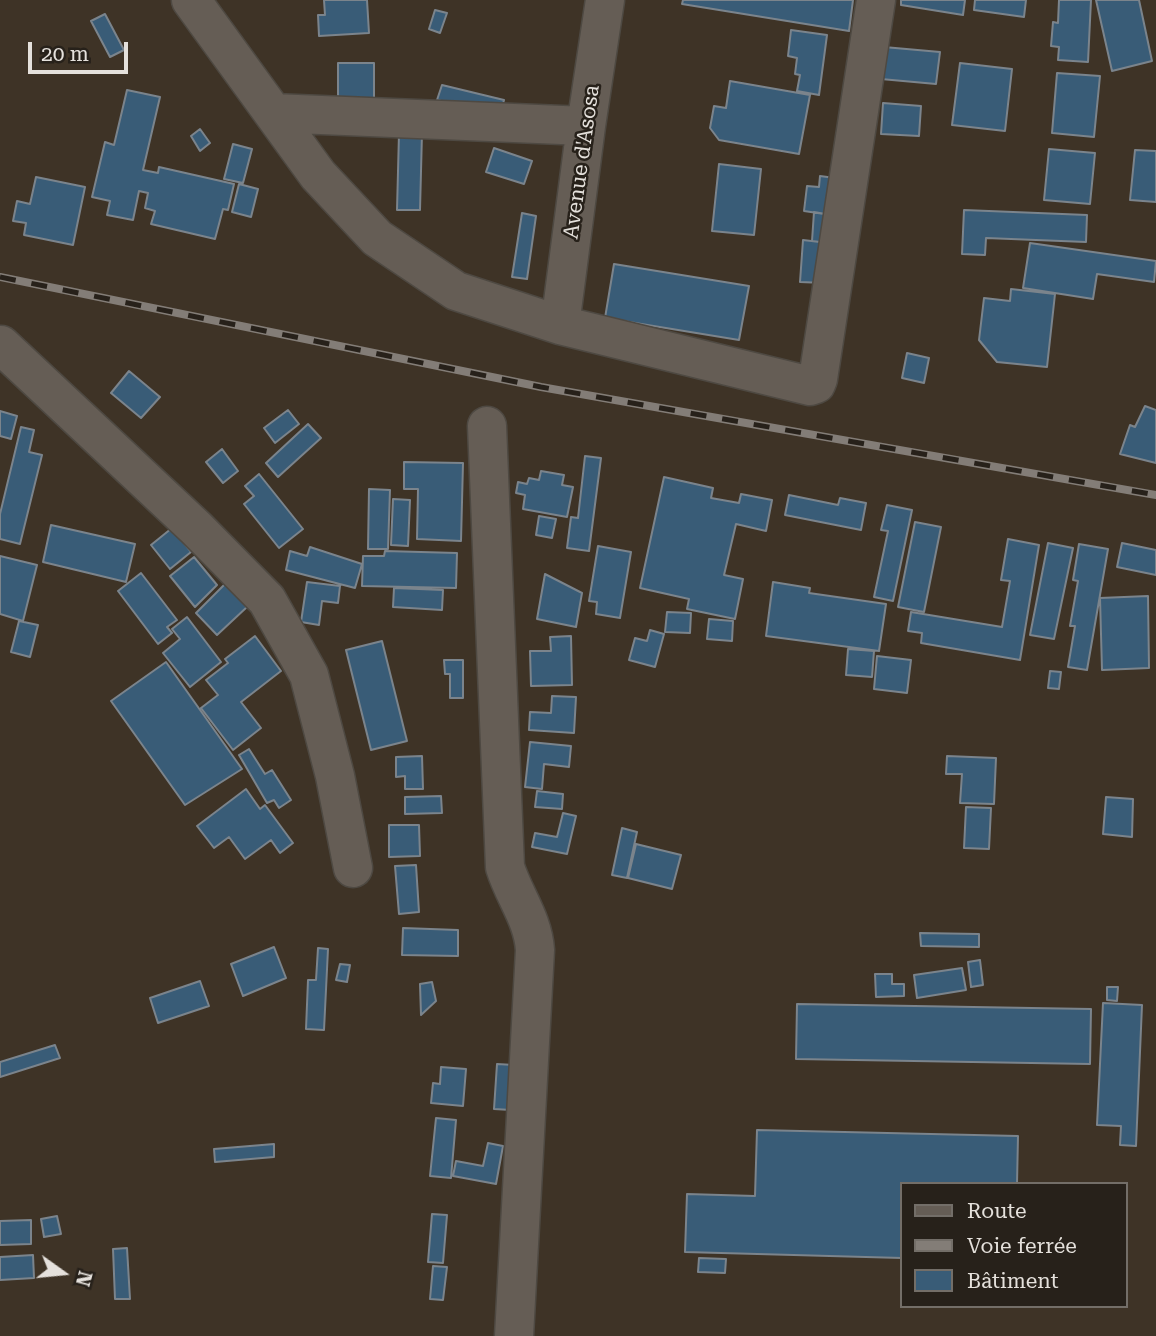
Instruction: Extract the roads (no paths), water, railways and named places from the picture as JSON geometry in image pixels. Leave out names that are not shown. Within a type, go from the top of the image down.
[{"type":"street","points":[[191,0],[318,175],[377,238],[456,291],[560,325],[810,386],[816,384],[876,0]]},
{"type":"street","name":"Avenue d'Asosa","points":[[560,325],[605,0]]},
{"type":"street","points":[[273,113],[586,127]]},
{"type":"street","points":[[1,345],[196,528],[267,600],[309,675],[335,776],[353,868]]},
{"type":"street","points":[[486,426],[505,867],[534,932],[535,950],[513,1336]]},
{"type":"railway","points":[[0,277],[541,387],[1156,495]]}]
